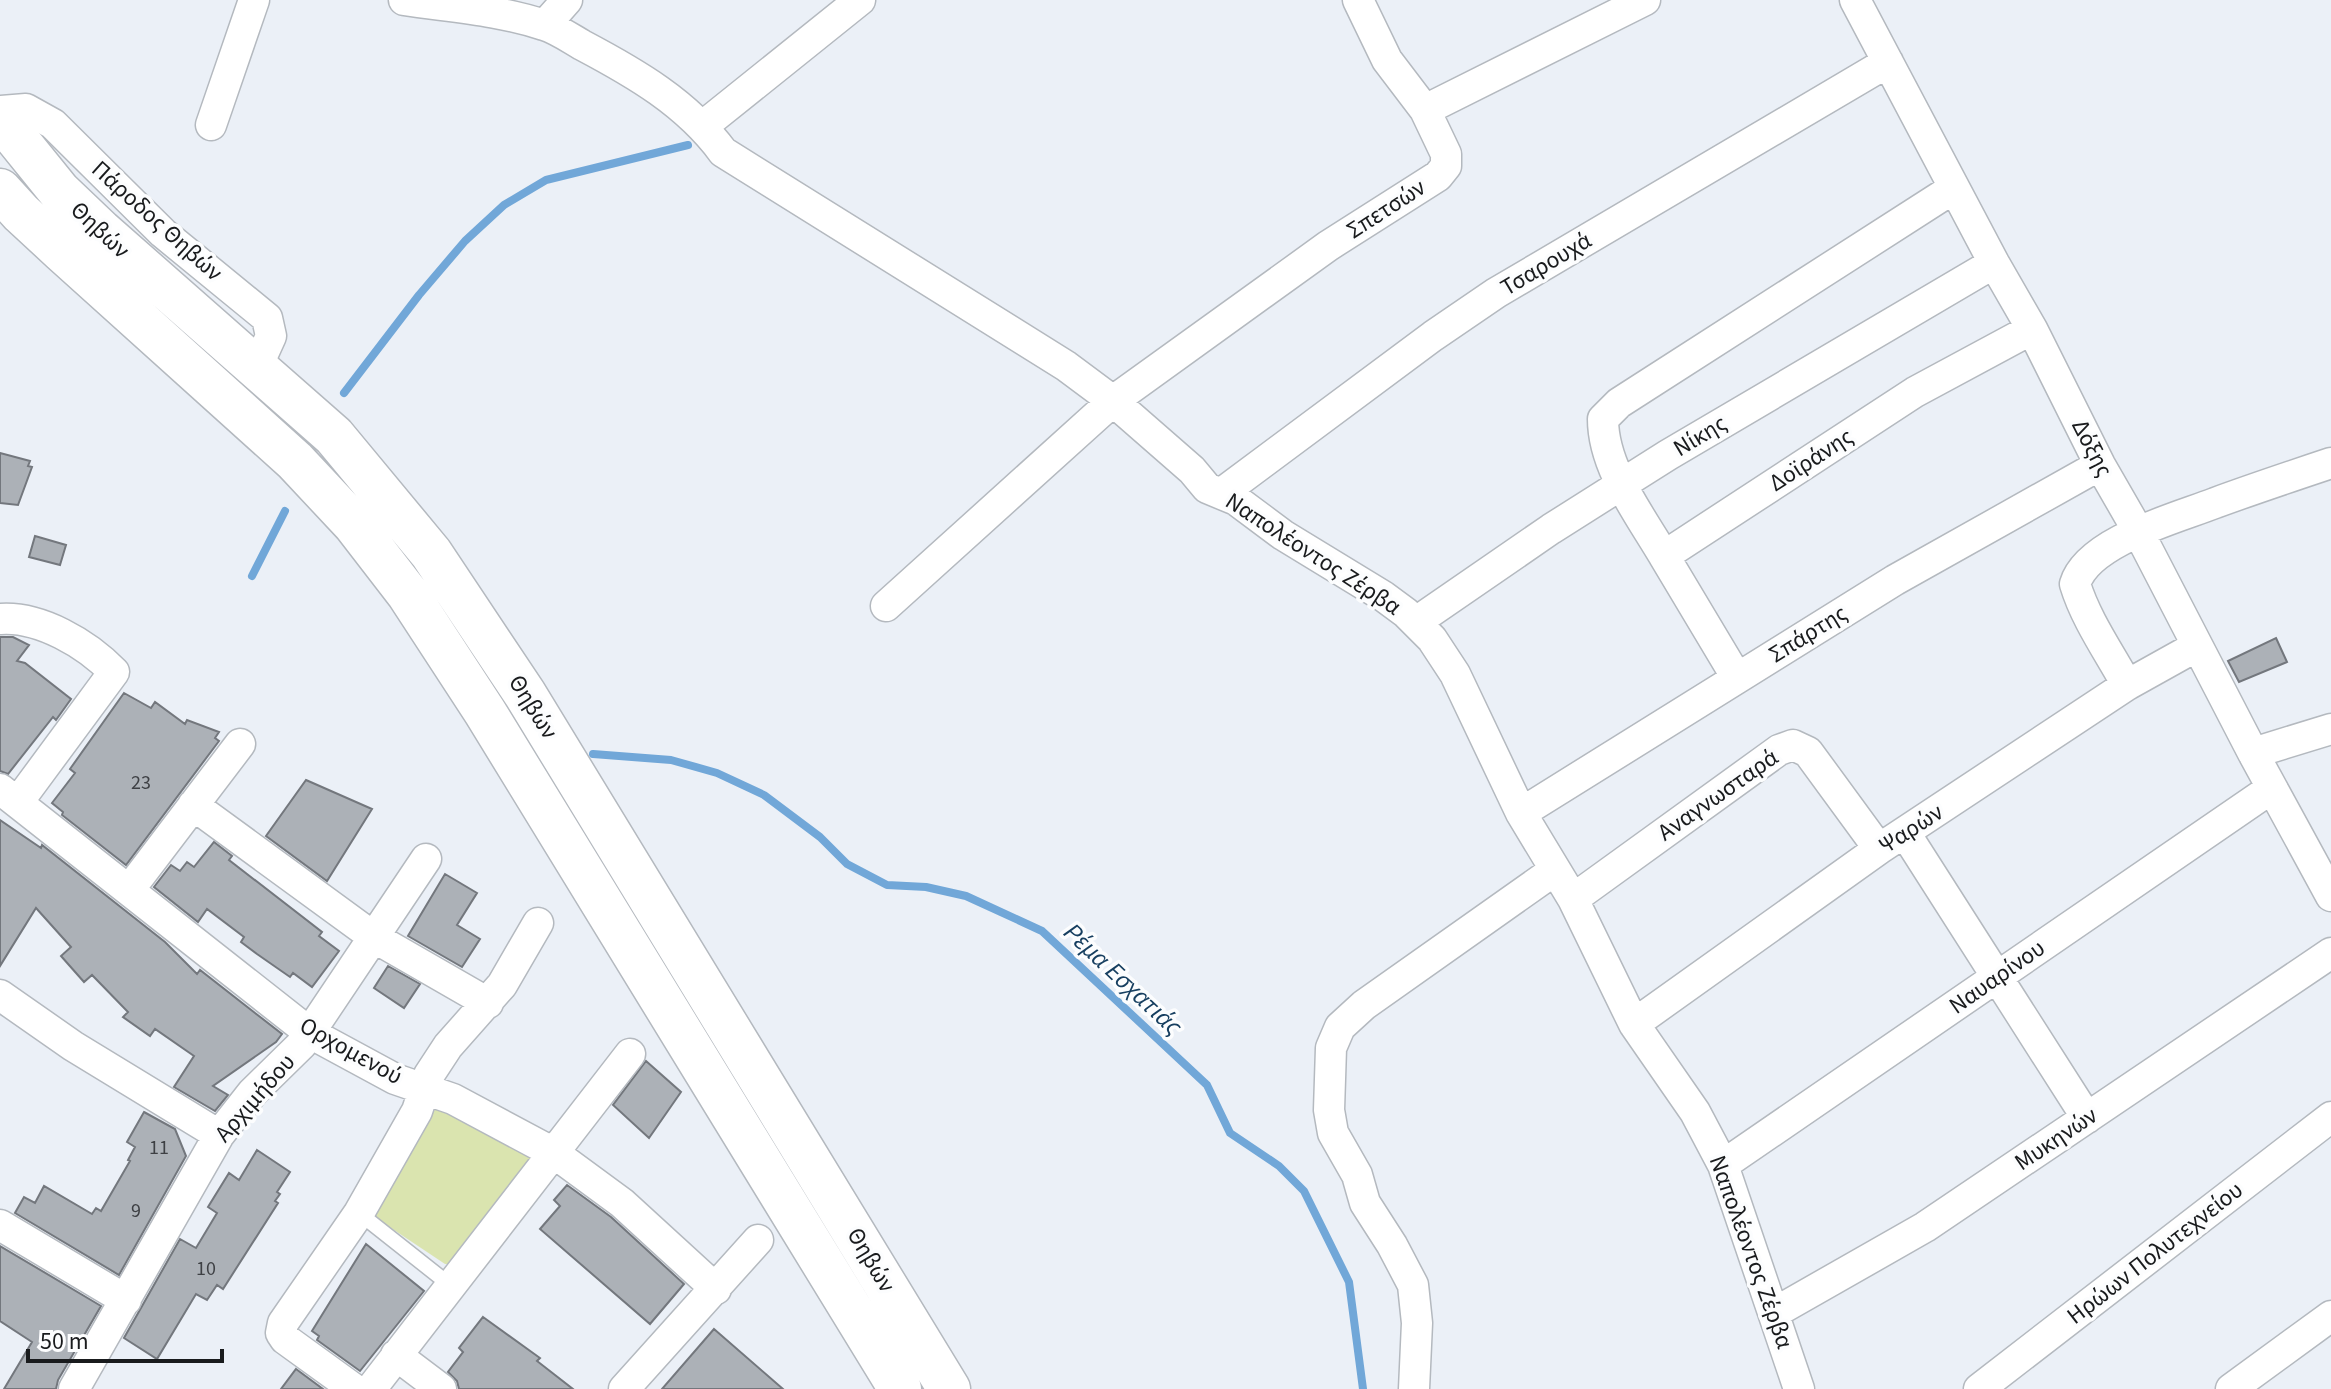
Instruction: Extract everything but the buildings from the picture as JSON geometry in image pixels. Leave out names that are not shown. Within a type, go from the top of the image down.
[{"type":"main road","name":"Θηβών","points":[[0,118],[59,191],[80,211],[157,283],[334,436],[456,588],[525,694],[949,1389]]},
{"type":"main road","name":"Θηβών","points":[[0,190],[73,261],[295,461],[354,524],[408,594],[493,726],[900,1389]]},
{"type":"street","points":[[211,125],[254,0]]},
{"type":"street","name":"Ναπολέοντος Ζέρβα","points":[[404,0],[545,25],[611,60],[672,100],[703,126],[723,152],[1066,366],[1113,401],[1192,470],[1207,488],[1222,493],[1283,535],[1383,596],[1416,622],[1432,639],[1455,674],[1521,813],[1573,899],[1634,1024],[1695,1112],[1723,1165],[1799,1389]]},
{"type":"street","points":[[545,25],[567,0]]},
{"type":"street","points":[[703,126],[860,0]]},
{"type":"street","name":"Σπετσών","points":[[886,606],[1113,401],[1328,246],[1438,176],[1446,166],[1446,154],[1425,110],[1387,60],[1358,0]]},
{"type":"street","points":[[1425,110],[1645,0]]},
{"type":"street","name":"Δόξης","points":[[1855,0],[2331,896]]},
{"type":"street","name":"Τσαρουχά","points":[[1222,493],[1433,336],[1496,293],[1888,62]]},
{"type":"street","name":"Πάροδος Θηβών","points":[[0,111],[26,109],[53,124],[163,233],[267,318],[271,336],[257,367]]},
{"type":"street","points":[[1737,678],[1622,486],[1603,439],[1603,419],[1619,403],[1954,188]]},
{"type":"street","name":"Νίκης","points":[[1416,622],[1551,529],[1720,423],[1994,263]]},
{"type":"street","name":"Δοϊράνης","points":[[1664,556],[1915,392],[2032,329]]},
{"type":"street","points":[[2127,685],[2092,624],[2075,584],[2078,575],[2107,549],[2138,531],[2331,463]]},
{"type":"street","name":"Σπάρτης","points":[[1521,813],[1895,580],[2100,465]]},
{"type":"street","points":[[0,619],[16,618],[66,636],[102,659],[114,672],[9,796]]},
{"type":"street","name":"Ψαρών","points":[[1634,1024],[1879,849],[2127,685],[2197,646]]},
{"type":"street","points":[[2253,753],[2331,729]]},
{"type":"street","points":[[129,890],[240,744]]},
{"type":"street","name":"Αναγνωσταρά","points":[[1573,899],[1779,750],[1793,745],[1808,752],[1879,849]]},
{"type":"street","name":"Ναυαρίνου","points":[[1723,1165],[2272,788]]},
{"type":"street","name":"Ορχομενού","points":[[9,796],[310,1033],[375,1069],[453,1099],[554,1153],[622,1203],[716,1289]]},
{"type":"street","points":[[193,805],[375,938],[488,1003]]},
{"type":"street","points":[[1905,833],[2087,1118]]},
{"type":"street","name":"Αρχιμήδου","points":[[74,1389],[219,1135],[252,1093],[310,1033],[426,859]]},
{"type":"street","points":[[1414,1389],[1417,1323],[1413,1285],[1365,1203],[1357,1175],[1333,1133],[1329,1110],[1331,1048],[1340,1027],[1364,1005],[1555,870]]},
{"type":"street","points":[[354,1389],[285,1339],[281,1333],[283,1323],[359,1213],[417,1111],[429,1075],[448,1046],[502,985],[538,923]]},
{"type":"street","name":"Μυκηνών","points":[[1774,1313],[1925,1227],[2331,953]]},
{"type":"street","points":[[0,995],[73,1046],[219,1135]]},
{"type":"street","points":[[371,1389],[630,1054]]},
{"type":"street","name":"Ηρώων Πολυτεχνείου","points":[[1979,1389],[2331,1117]]},
{"type":"street","points":[[0,1225],[126,1300]]},
{"type":"street","points":[[624,1389],[758,1240]]},
{"type":"street","points":[[2231,1389],[2331,1316]]},
{"type":"street","points":[[396,1355],[441,1389]]},
{"type":"lane","points":[[359,1213],[450,1285]]},
{"type":"green space","points":[[437,1106],[536,1152],[457,1264],[445,1264],[373,1213]]},
{"type":"waterway","points":[[344,393],[419,295],[465,241],[504,205],[546,180],[688,145]]},
{"type":"waterway","points":[[252,576],[285,511]]},
{"type":"waterway","name":"Ρέμα Εσχατιάς","points":[[593,754],[671,760],[717,773],[764,795],[820,837],[847,864],[887,885],[926,887],[966,896],[1042,931],[1207,1085],[1230,1133],[1279,1166],[1304,1191],[1349,1282],[1363,1389]]}]
